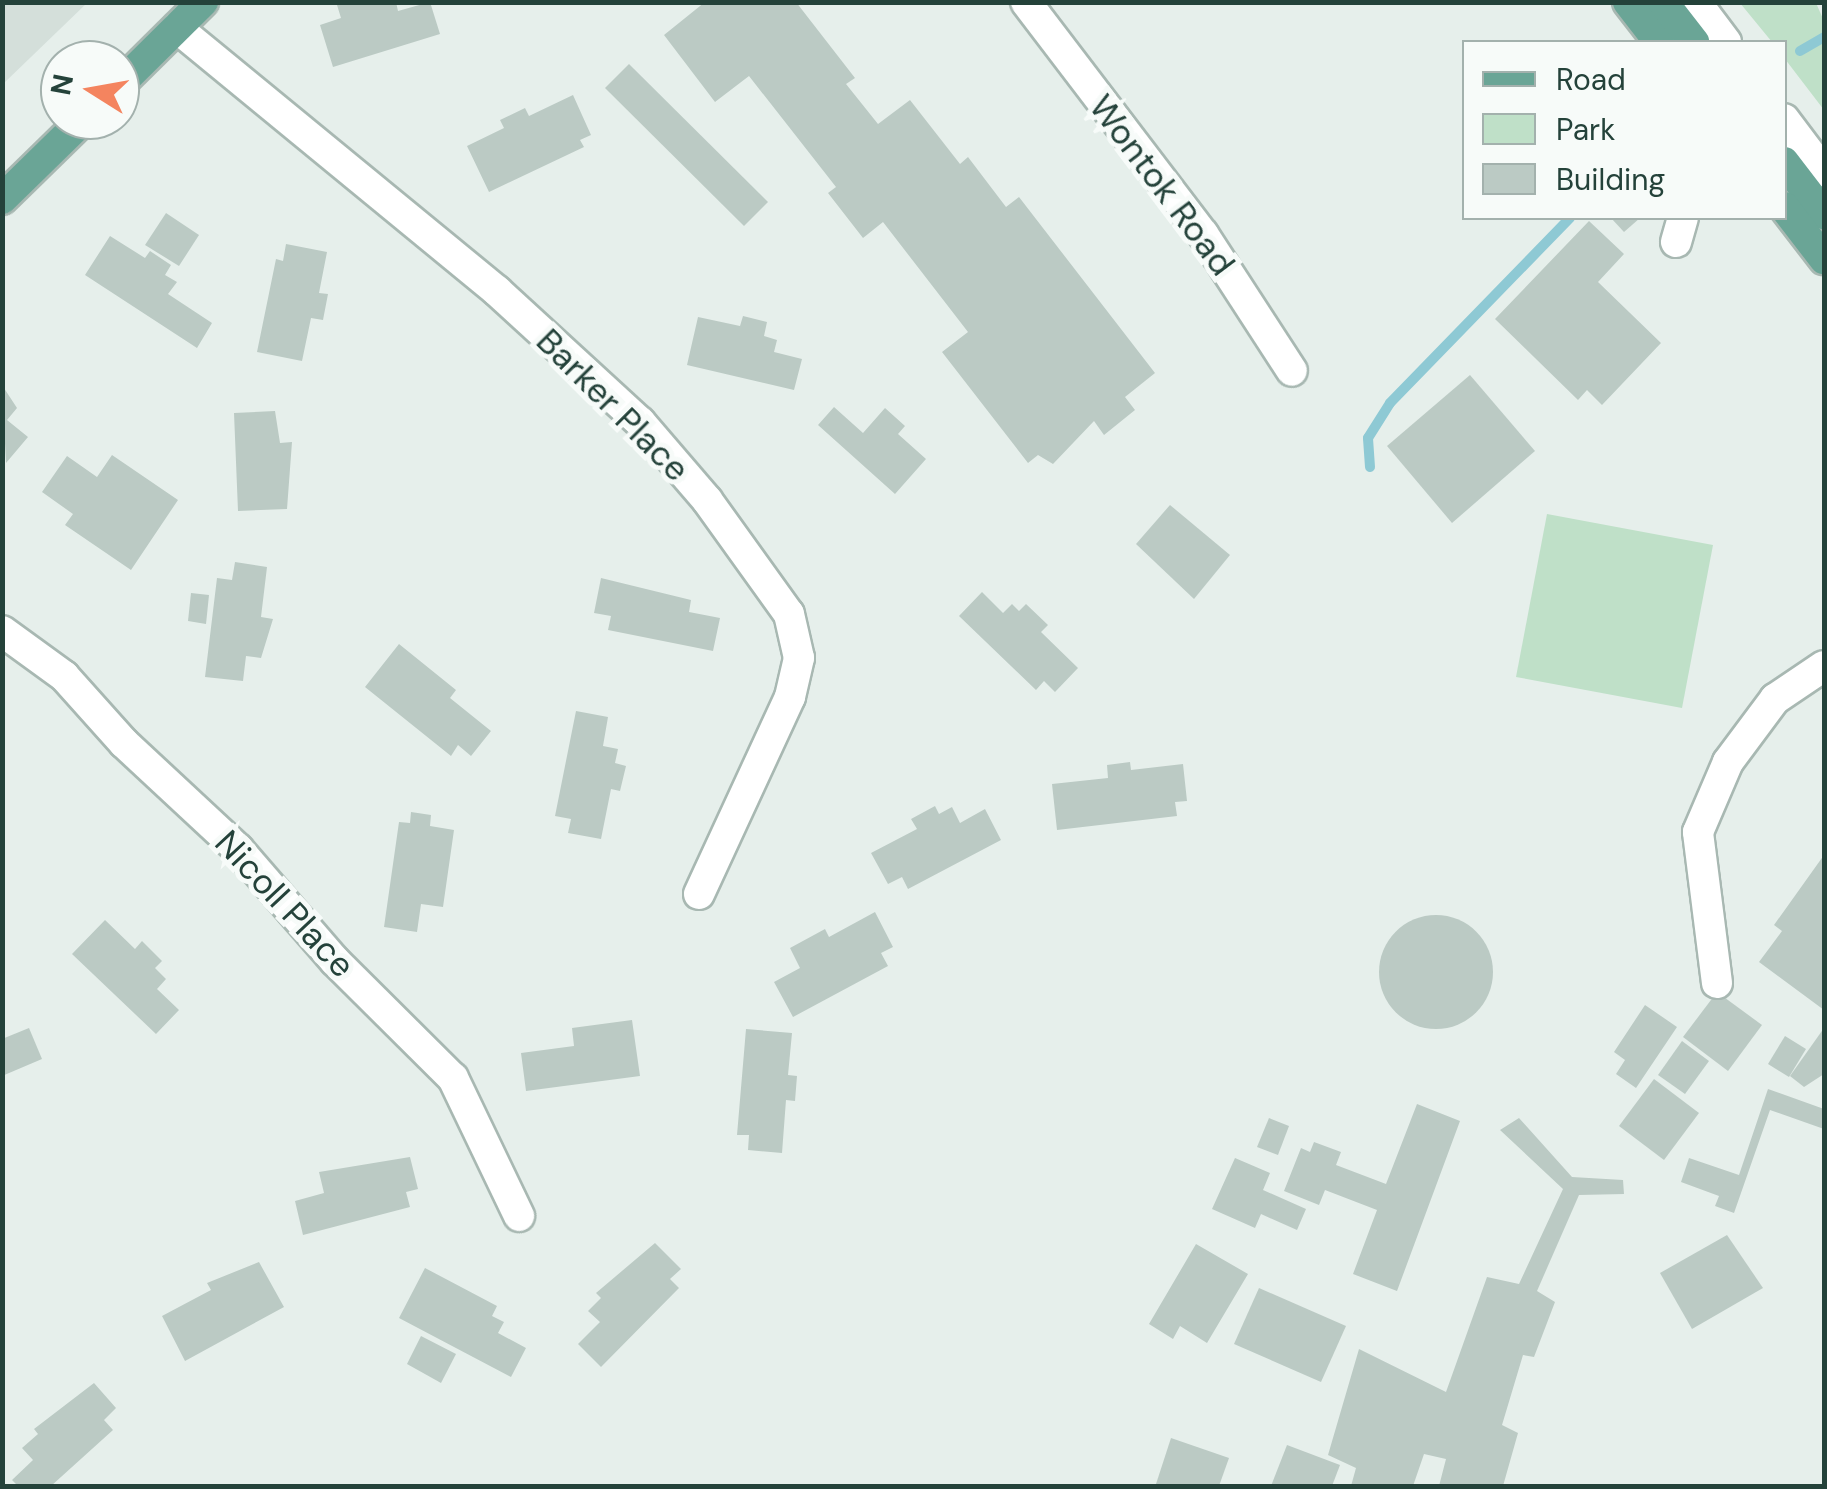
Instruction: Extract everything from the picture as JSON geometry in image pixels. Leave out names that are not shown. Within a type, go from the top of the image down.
[{"type":"main road","points":[[140,64],[203,2]]},
{"type":"main road","points":[[1628,2],[1656,40]]},
{"type":"main road","points":[[1663,2],[1692,40]]},
{"type":"main road","points":[[2,199],[62,140]]},
{"type":"main road","points":[[1787,166],[1824,214]]},
{"type":"main road","points":[[1787,211],[1824,260]]},
{"type":"street","name":"Wontok Road","points":[[1026,2],[1203,234],[1292,371]]},
{"type":"street","points":[[1696,2],[1724,40]]},
{"type":"street","name":"Barker Place","points":[[176,28],[497,292],[640,422],[708,500],[790,614],[799,658],[790,697],[699,894]]},
{"type":"street","points":[[1787,123],[1824,172]]},
{"type":"street","name":"Nicoll Place","points":[[2,631],[64,676],[454,1078],[519,1216]]},
{"type":"street","points":[[1716,983],[1698,832],[1728,762],[1775,699],[1824,666]]},
{"type":"shaded area","points":[[3,2],[87,2],[49,40],[40,40],[40,48],[3,84]]},
{"type":"green space","points":[[1740,3],[1816,3],[1824,21],[1824,110],[1787,62],[1787,40],[1770,40]]},
{"type":"green space","points":[[1547,514],[1713,545],[1682,708],[1516,677]]},
{"type":"building","points":[[396,2],[398,11],[430,2],[440,34],[333,67],[320,25],[341,18],[337,5]]},
{"type":"building","points":[[705,2],[796,2],[855,78],[846,84],[878,124],[910,100],[960,164],[968,157],[1006,207],[1019,197],[1155,373],[1125,397],[1135,410],[1104,435],[1094,421],[1053,464],[1038,455],[1028,463],[942,352],[968,332],[883,222],[863,238],[828,193],[836,187],[749,76],[715,102],[664,35]]},
{"type":"building","points":[[629,64],[768,202],[744,226],[605,88]]},
{"type":"building","points":[[573,95],[591,135],[580,140],[584,147],[489,192],[467,146],[504,128],[500,120],[525,108],[529,116]]},
{"type":"building","points":[[166,213],[199,235],[179,266],[145,245]]},
{"type":"building","points":[[1613,220],[1638,220],[1624,232]]},
{"type":"building","points":[[1589,221],[1624,254],[1598,282],[1661,343],[1602,405],[1587,390],[1578,400],[1495,319]]},
{"type":"building","points":[[110,236],[145,258],[150,251],[171,265],[165,275],[177,282],[168,294],[212,323],[197,348],[85,275]]},
{"type":"building","points":[[286,244],[327,252],[319,293],[328,294],[323,320],[311,318],[302,361],[257,352],[276,259],[283,261]]},
{"type":"building","points":[[743,316],[767,322],[764,336],[777,340],[774,352],[802,359],[794,390],[687,365],[698,317],[740,326]]},
{"type":"building","points":[[1470,375],[1535,451],[1452,523],[1387,446]]},
{"type":"building","points":[[2,385],[17,408],[7,420],[28,437],[6,463]]},
{"type":"building","points":[[834,407],[863,433],[885,408],[905,426],[898,434],[926,459],[895,494],[818,425]]},
{"type":"building","points":[[275,411],[280,443],[292,442],[287,509],[238,511],[234,413]]},
{"type":"building","points":[[112,455],[178,500],[131,570],[65,525],[73,514],[42,492],[67,456],[97,477]]},
{"type":"building","points":[[1170,505],[1230,555],[1194,599],[1136,544]]},
{"type":"building","points":[[235,562],[267,567],[261,617],[273,619],[261,658],[246,656],[243,681],[205,677],[217,578],[232,580]]},
{"type":"building","points":[[601,578],[691,600],[689,612],[720,618],[713,651],[608,630],[611,616],[594,613]]},
{"type":"building","points":[[982,592],[1003,613],[1012,604],[1019,611],[1026,604],[1048,625],[1041,632],[1078,668],[1055,692],[1044,681],[1036,690],[959,616]]},
{"type":"building","points":[[191,593],[209,595],[206,624],[188,621]]},
{"type":"building","points":[[399,644],[456,690],[450,698],[491,731],[471,756],[458,745],[451,756],[365,687]]},
{"type":"building","points":[[576,711],[608,717],[603,746],[618,749],[615,763],[626,766],[620,791],[611,789],[601,839],[568,833],[571,819],[555,816]]},
{"type":"building","points":[[1130,762],[1131,770],[1183,764],[1187,801],[1175,802],[1177,816],[1057,830],[1052,784],[1108,778],[1107,765]]},
{"type":"building","points":[[935,806],[939,814],[952,807],[960,823],[985,809],[1001,840],[908,889],[902,877],[888,884],[871,853],[917,829],[911,819]]},
{"type":"building","points":[[411,812],[431,815],[430,826],[454,830],[443,907],[421,904],[417,932],[384,927],[399,822],[410,823]]},
{"type":"building","points":[[1824,855],[1824,1010],[1759,962],[1782,931],[1774,925]]},
{"type":"building","points":[[875,912],[893,947],[881,953],[888,966],[793,1017],[774,982],[800,968],[790,948],[825,929],[829,937]]},
{"type":"building","points":[[1436,915],[1468,924],[1484,940],[1493,972],[1484,1004],[1468,1020],[1436,1029],[1404,1020],[1388,1004],[1379,972],[1388,940],[1404,924]]},
{"type":"building","points":[[105,920],[135,949],[142,941],[162,961],[155,968],[166,979],[157,989],[179,1010],[156,1034],[72,954]]},
{"type":"building","points":[[1717,992],[1762,1025],[1728,1071],[1683,1037]]},
{"type":"building","points":[[1645,1005],[1677,1027],[1636,1088],[1616,1074],[1625,1060],[1614,1052]]},
{"type":"building","points":[[632,1020],[640,1076],[526,1091],[521,1053],[574,1046],[572,1028]]},
{"type":"building","points":[[29,1028],[42,1059],[2,1076],[2,1039]]},
{"type":"building","points":[[1824,1028],[1824,1074],[1804,1087],[1790,1076]]},
{"type":"building","points":[[746,1029],[792,1033],[788,1075],[797,1076],[795,1101],[786,1100],[782,1153],[748,1150],[749,1135],[737,1135]]},
{"type":"building","points":[[1785,1036],[1806,1049],[1789,1077],[1768,1064]]},
{"type":"building","points":[[1682,1041],[1709,1061],[1685,1094],[1658,1075]]},
{"type":"building","points":[[1654,1079],[1699,1113],[1664,1160],[1619,1126]]},
{"type":"building","points":[[1768,1089],[1824,1109],[1824,1129],[1770,1110],[1734,1213],[1715,1206],[1719,1196],[1681,1182],[1689,1158],[1739,1175]]},
{"type":"building","points":[[1417,1104],[1460,1121],[1397,1291],[1353,1274],[1377,1210],[1325,1190],[1319,1205],[1284,1191],[1301,1148],[1310,1152],[1314,1142],[1341,1152],[1336,1165],[1386,1184]]},
{"type":"building","points":[[1269,1118],[1289,1126],[1278,1155],[1257,1147]]},
{"type":"building","points":[[1519,1118],[1572,1177],[1623,1180],[1624,1194],[1579,1195],[1537,1291],[1555,1302],[1534,1357],[1523,1355],[1502,1425],[1518,1433],[1503,1486],[1439,1486],[1446,1459],[1424,1454],[1413,1486],[1351,1486],[1356,1468],[1328,1455],[1359,1349],[1446,1392],[1487,1277],[1519,1284],[1563,1189],[1500,1130]]},
{"type":"building","points":[[410,1157],[418,1189],[406,1192],[410,1207],[303,1235],[295,1201],[324,1193],[319,1172]]},
{"type":"building","points":[[1235,1158],[1270,1173],[1263,1190],[1306,1209],[1297,1230],[1261,1214],[1255,1228],[1212,1209]]},
{"type":"building","points":[[1727,1235],[1763,1288],[1692,1329],[1660,1273]]},
{"type":"building","points":[[655,1243],[681,1269],[670,1279],[679,1288],[601,1367],[578,1344],[600,1322],[588,1311],[601,1298],[596,1293]]},
{"type":"building","points":[[1196,1244],[1248,1274],[1207,1343],[1180,1326],[1173,1339],[1149,1324]]},
{"type":"building","points":[[259,1262],[284,1307],[185,1361],[162,1316],[211,1290],[207,1283]]},
{"type":"building","points":[[425,1268],[497,1306],[492,1316],[504,1322],[498,1333],[526,1348],[511,1377],[399,1318]]},
{"type":"building","points":[[1259,1288],[1346,1326],[1321,1382],[1234,1344]]},
{"type":"building","points":[[421,1336],[456,1354],[441,1383],[407,1364]]},
{"type":"building","points":[[94,1383],[116,1408],[104,1420],[113,1430],[51,1486],[18,1486],[12,1480],[33,1460],[22,1448],[38,1434],[34,1429]]},
{"type":"building","points":[[1171,1438],[1229,1458],[1219,1486],[1156,1484]]},
{"type":"building","points":[[1287,1445],[1340,1465],[1332,1486],[1271,1486]]},
{"type":"waterway","points":[[1800,51],[1824,37]]},
{"type":"waterway","points":[[1370,467],[1368,438],[1390,403],[1568,220]]}]
